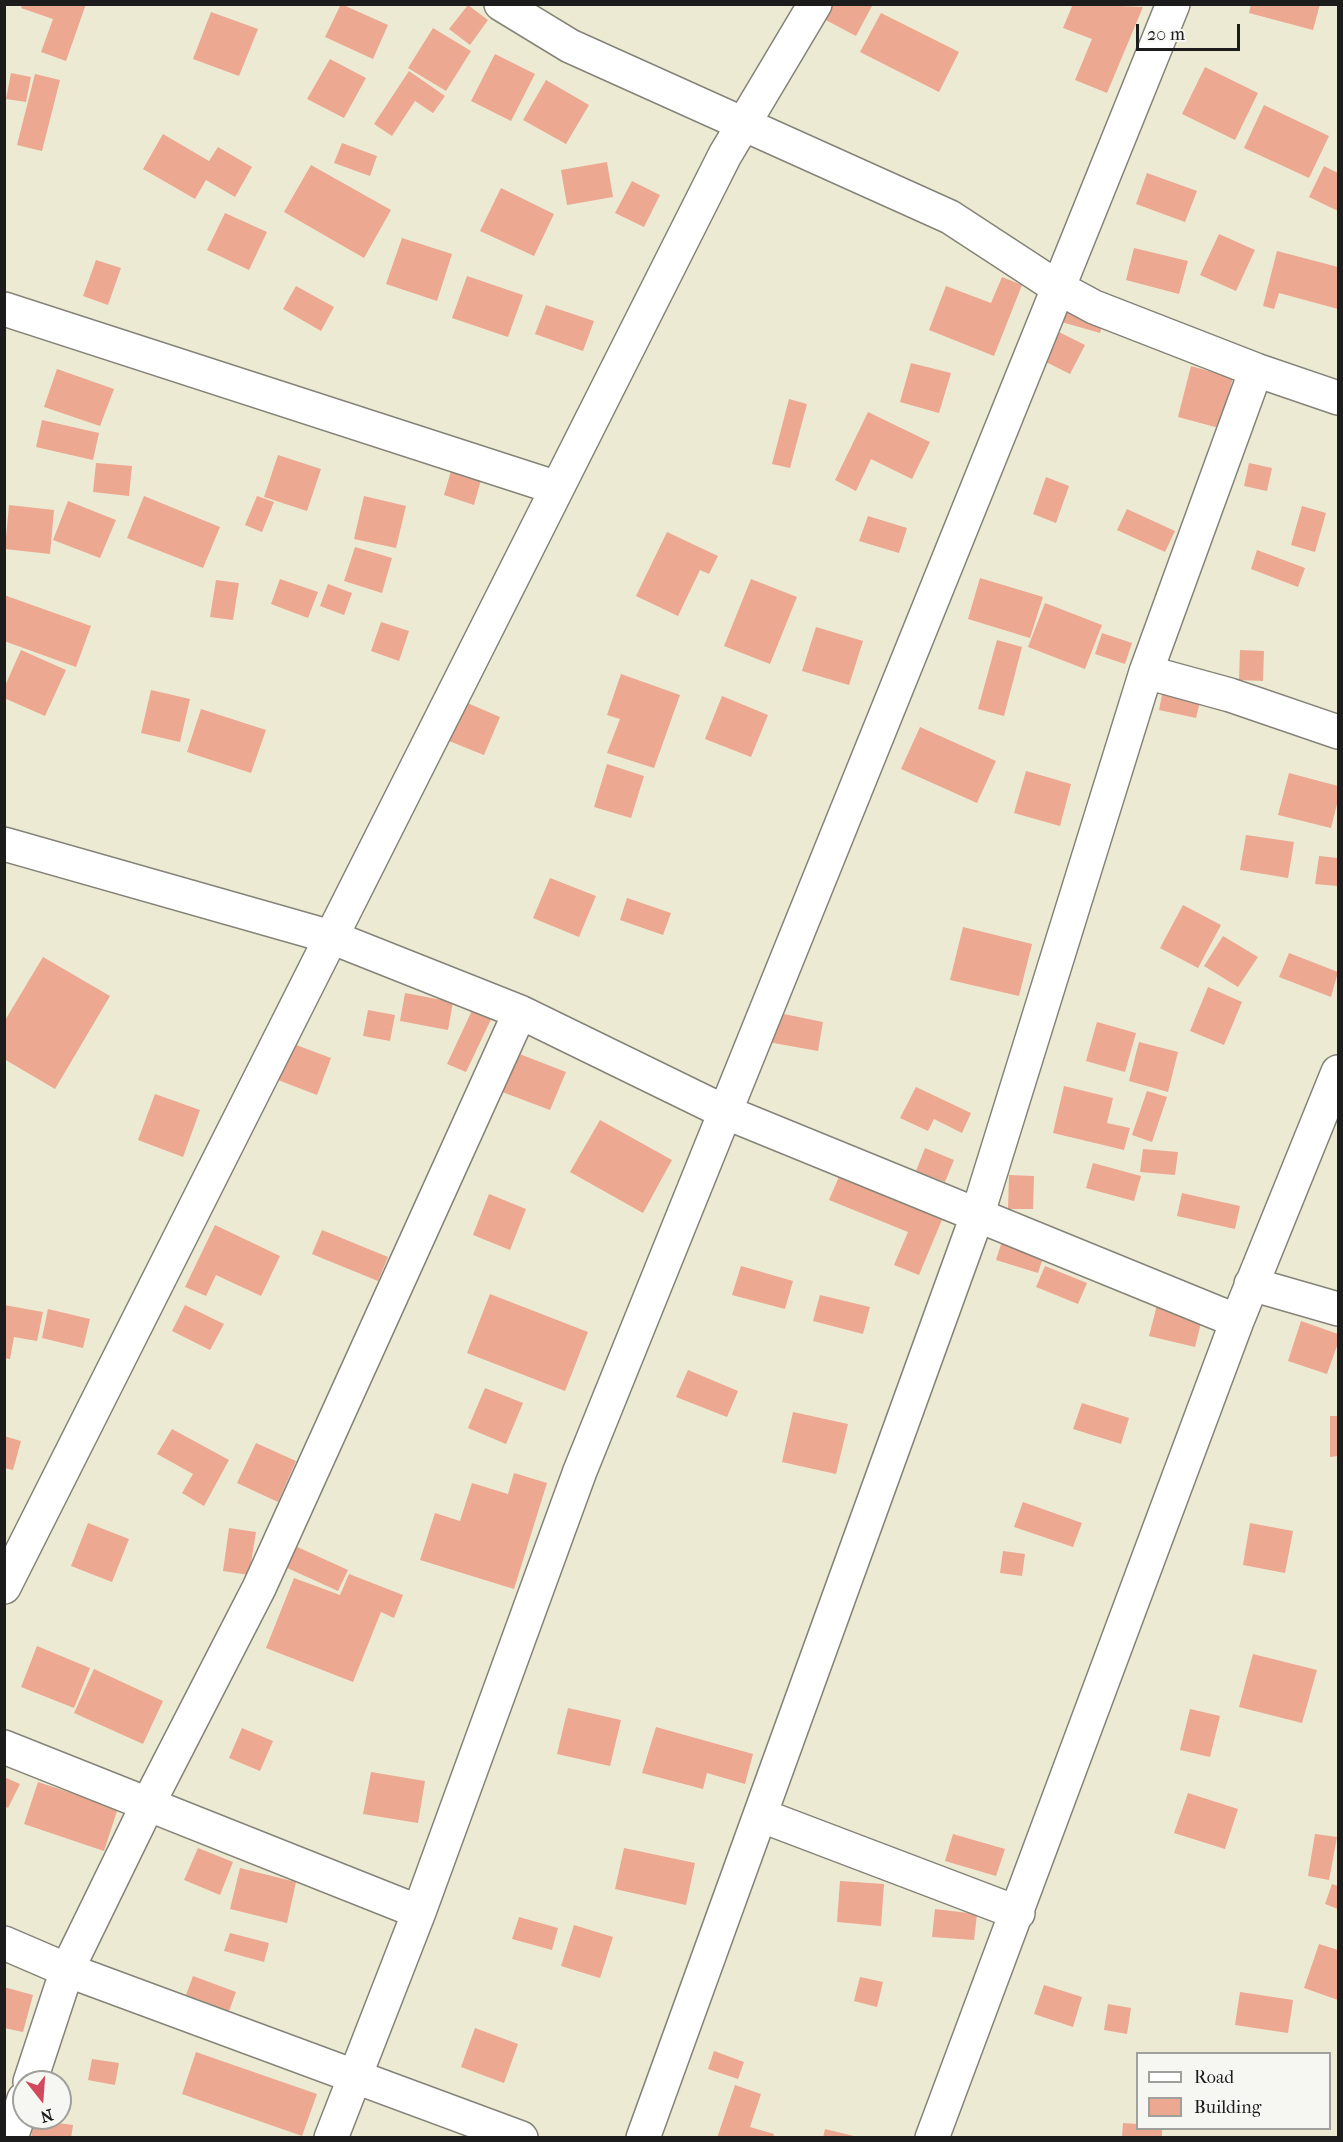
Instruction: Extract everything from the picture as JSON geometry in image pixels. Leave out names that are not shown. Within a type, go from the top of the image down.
[{"type":"street","points":[[501,4],[570,46],[950,217],[1057,287],[1094,307],[1256,370],[1338,398]]},
{"type":"street","points":[[4,1587],[725,155],[815,4]]},
{"type":"street","points":[[331,2138],[418,1912],[580,1471],[1173,4]]},
{"type":"street","points":[[4,309],[557,488]]},
{"type":"street","points":[[643,2138],[977,1216],[1146,672],[1256,370]]},
{"type":"street","points":[[1146,672],[1230,695],[1338,732]]},
{"type":"street","points":[[4,844],[331,937],[520,1012],[725,1112],[1237,1321]]},
{"type":"street","points":[[34,2070],[67,1970],[147,1806],[259,1588],[520,1012]]},
{"type":"street","points":[[932,2138],[1018,1913],[1251,1284],[1338,1072]]},
{"type":"street","points":[[1251,1284],[1338,1309]]},
{"type":"street","points":[[4,1747],[147,1806],[418,1912]]},
{"type":"street","points":[[760,1815],[1018,1913]]},
{"type":"street","points":[[4,1943],[67,1970],[521,2138]]},
{"type":"building","points":[[23,4],[86,4],[66,61],[41,52],[53,19],[21,8]]},
{"type":"building","points":[[341,4],[388,25],[373,59],[325,37]]},
{"type":"building","points":[[829,4],[873,4],[856,36],[822,18]]},
{"type":"building","points":[[1073,4],[1143,7],[1107,93],[1075,80],[1092,39],[1063,28]]},
{"type":"building","points":[[1251,4],[1320,4],[1313,30],[1249,13]]},
{"type":"building","points":[[468,5],[488,20],[470,45],[449,29]]},
{"type":"building","points":[[211,12],[258,29],[239,76],[193,59]]},
{"type":"building","points":[[881,13],[959,52],[939,92],[860,52]]},
{"type":"building","points":[[433,28],[471,51],[446,91],[408,68]]},
{"type":"building","points":[[495,54],[535,74],[511,121],[471,101]]},
{"type":"building","points":[[330,59],[366,78],[344,118],[307,99]]},
{"type":"building","points":[[1205,67],[1258,93],[1235,140],[1182,114]]},
{"type":"building","points":[[409,71],[445,96],[433,113],[415,101],[392,136],[374,124]]},
{"type":"building","points":[[11,73],[31,77],[26,102],[6,99]]},
{"type":"building","points":[[35,74],[60,80],[42,151],[17,145]]},
{"type":"building","points":[[546,80],[589,105],[566,144],[523,120]]},
{"type":"building","points":[[1264,105],[1329,136],[1309,178],[1244,148]]},
{"type":"building","points":[[163,134],[209,161],[218,147],[252,167],[235,197],[206,180],[195,199],[143,169]]},
{"type":"building","points":[[342,143],[377,156],[370,176],[334,163]]},
{"type":"building","points":[[607,162],[613,197],[567,205],[561,170]]},
{"type":"building","points":[[311,165],[391,210],[364,258],[284,212]]},
{"type":"building","points":[[1324,166],[1338,173],[1338,211],[1309,197]]},
{"type":"building","points":[[1147,173],[1197,191],[1185,222],[1136,204]]},
{"type":"building","points":[[632,181],[660,195],[644,227],[615,213]]},
{"type":"building","points":[[501,188],[554,214],[534,256],[480,231]]},
{"type":"building","points":[[225,213],[267,232],[249,270],[207,250]]},
{"type":"building","points":[[1219,234],[1255,250],[1236,291],[1200,275]]},
{"type":"building","points":[[402,238],[452,254],[437,301],[386,284]]},
{"type":"building","points":[[1134,248],[1188,261],[1179,294],[1126,280]]},
{"type":"building","points":[[1277,251],[1338,267],[1338,309],[1279,293],[1274,309],[1263,306]]},
{"type":"building","points":[[96,260],[121,268],[108,305],[83,296]]},
{"type":"building","points":[[467,276],[523,295],[508,337],[452,318]]},
{"type":"building","points":[[1002,277],[1022,285],[994,356],[929,330],[946,286],[991,303]]},
{"type":"building","points":[[296,286],[334,307],[321,331],[283,309]]},
{"type":"building","points":[[546,305],[594,321],[583,351],[535,334]]},
{"type":"building","points":[[1063,305],[1104,318],[1100,333],[1058,321]]},
{"type":"building","points":[[1057,331],[1085,345],[1070,374],[1042,360]]},
{"type":"building","points":[[911,363],[951,373],[939,413],[900,402]]},
{"type":"building","points":[[1191,366],[1233,378],[1219,428],[1178,417]]},
{"type":"building","points":[[57,369],[114,389],[100,426],[44,407]]},
{"type":"building","points":[[789,399],[807,404],[790,468],[772,464]]},
{"type":"building","points":[[868,412],[930,442],[912,479],[871,459],[856,491],[835,480]]},
{"type":"building","points":[[42,420],[99,433],[93,460],[36,447]]},
{"type":"building","points":[[278,455],[321,469],[307,511],[264,497]]},
{"type":"building","points":[[96,463],[132,466],[129,496],[93,492]]},
{"type":"building","points":[[1249,463],[1272,468],[1267,491],[1244,486]]},
{"type":"building","points":[[451,471],[481,480],[474,505],[444,495]]},
{"type":"building","points":[[1046,477],[1069,486],[1056,523],[1033,514]]},
{"type":"building","points":[[144,496],[220,527],[203,568],[127,538]]},
{"type":"building","points":[[257,496],[274,502],[262,532],[245,525]]},
{"type":"building","points":[[364,496],[406,506],[396,548],[354,539]]},
{"type":"building","points":[[68,501],[116,520],[100,558],[53,540]]},
{"type":"building","points":[[9,505],[54,510],[50,554],[5,549]]},
{"type":"building","points":[[1302,506],[1326,513],[1315,552],[1291,545]]},
{"type":"building","points":[[1127,509],[1175,531],[1165,552],[1117,530]]},
{"type":"building","points":[[868,516],[907,528],[899,553],[859,541]]},
{"type":"building","points":[[667,532],[718,556],[709,574],[700,570],[678,616],[636,596]]},
{"type":"building","points":[[355,547],[392,558],[382,593],[344,581]]},
{"type":"building","points":[[1257,550],[1305,568],[1298,587],[1251,569]]},
{"type":"building","points":[[980,578],[1043,597],[1030,638],[968,619]]},
{"type":"building","points":[[280,579],[318,592],[308,618],[271,604]]},
{"type":"building","points":[[751,579],[797,597],[770,664],[724,646]]},
{"type":"building","points":[[216,580],[239,583],[233,620],[210,617]]},
{"type":"building","points":[[328,584],[352,593],[344,615],[320,606]]},
{"type":"building","points":[[4,595],[91,626],[76,667],[4,641]]},
{"type":"building","points":[[1045,603],[1102,625],[1085,669],[1028,647]]},
{"type":"building","points":[[381,622],[409,631],[399,661],[371,651]]},
{"type":"building","points":[[816,627],[863,641],[849,685],[802,671]]},
{"type":"building","points":[[1102,633],[1132,643],[1125,664],[1095,654]]},
{"type":"building","points":[[997,640],[1022,647],[1004,716],[978,709]]},
{"type":"building","points":[[21,650],[66,670],[45,716],[4,698],[4,688]]},
{"type":"building","points":[[1240,650],[1264,651],[1263,681],[1239,680]]},
{"type":"building","points":[[621,674],[680,695],[654,768],[607,753],[620,719],[607,715]]},
{"type":"building","points":[[151,690],[190,699],[180,742],[141,733]]},
{"type":"building","points":[[1163,690],[1201,698],[1196,718],[1159,710]]},
{"type":"building","points":[[722,696],[768,715],[751,757],[705,739]]},
{"type":"building","points":[[465,702],[500,717],[484,755],[449,741]]},
{"type":"building","points":[[201,709],[266,730],[251,773],[187,752]]},
{"type":"building","points":[[920,727],[996,761],[977,803],[901,769]]},
{"type":"building","points":[[607,764],[644,776],[631,818],[594,807]]},
{"type":"building","points":[[1026,771],[1071,784],[1060,826],[1014,813]]},
{"type":"building","points":[[1289,773],[1338,786],[1338,800],[1331,828],[1278,815]]},
{"type":"building","points":[[1246,835],[1294,842],[1288,878],[1240,870]]},
{"type":"building","points":[[1319,856],[1338,858],[1338,886],[1315,884]]},
{"type":"building","points":[[550,878],[596,896],[579,937],[533,918]]},
{"type":"building","points":[[627,898],[671,913],[663,935],[620,920]]},
{"type":"building","points":[[1183,905],[1221,925],[1198,968],[1160,948]]},
{"type":"building","points":[[963,927],[1032,944],[1019,996],[950,980]]},
{"type":"building","points":[[1223,936],[1258,957],[1238,987],[1204,966]]},
{"type":"building","points":[[1289,953],[1338,972],[1331,997],[1279,977]]},
{"type":"building","points":[[43,957],[110,996],[55,1089],[4,1059],[4,1022]]},
{"type":"building","points":[[1208,987],[1242,1002],[1224,1045],[1190,1031]]},
{"type":"building","points":[[405,993],[453,1002],[448,1030],[400,1021]]},
{"type":"building","points":[[476,1002],[495,1011],[466,1072],[447,1064]]},
{"type":"building","points":[[368,1010],[395,1015],[390,1041],[363,1036]]},
{"type":"building","points":[[774,1012],[823,1022],[818,1051],[768,1042]]},
{"type":"building","points":[[1097,1022],[1136,1033],[1125,1072],[1086,1061]]},
{"type":"building","points":[[1139,1042],[1178,1052],[1168,1092],[1129,1081]]},
{"type":"building","points":[[291,1043],[331,1058],[317,1095],[278,1080]]},
{"type":"building","points":[[512,1051],[566,1072],[550,1110],[497,1090]]},
{"type":"building","points":[[1064,1086],[1113,1098],[1107,1123],[1130,1128],[1124,1150],[1053,1133]]},
{"type":"building","points":[[916,1087],[971,1113],[962,1133],[934,1119],[928,1131],[900,1118]]},
{"type":"building","points":[[1147,1091],[1167,1097],[1152,1142],[1132,1135]]},
{"type":"building","points":[[155,1094],[200,1110],[183,1157],[138,1140]]},
{"type":"building","points":[[600,1120],[672,1160],[643,1213],[570,1172]]},
{"type":"building","points":[[925,1148],[954,1160],[945,1182],[916,1171]]},
{"type":"building","points":[[1143,1149],[1178,1152],[1175,1175],[1140,1172]]},
{"type":"building","points":[[1093,1163],[1141,1176],[1134,1201],[1086,1188]]},
{"type":"building","points":[[841,1172],[944,1215],[919,1275],[894,1265],[908,1232],[829,1200]]},
{"type":"building","points":[[1009,1175],[1034,1176],[1033,1209],[1008,1209]]},
{"type":"building","points":[[1182,1193],[1240,1206],[1235,1229],[1177,1216]]},
{"type":"building","points":[[489,1194],[526,1209],[510,1250],[473,1235]]},
{"type":"building","points":[[215,1225],[280,1256],[261,1296],[216,1275],[206,1296],[185,1287]]},
{"type":"building","points":[[322,1230],[388,1257],[378,1281],[312,1254]]},
{"type":"building","points":[[1003,1238],[1045,1252],[1038,1273],[996,1260]]},
{"type":"building","points":[[741,1266],[793,1281],[785,1309],[732,1295]]},
{"type":"building","points":[[1045,1266],[1087,1283],[1078,1304],[1036,1287]]},
{"type":"building","points":[[490,1294],[588,1332],[565,1391],[467,1353]]},
{"type":"building","points":[[820,1295],[870,1307],[863,1334],[813,1321]]},
{"type":"building","points":[[4,1305],[43,1312],[37,1341],[14,1337],[10,1359],[4,1358]]},
{"type":"building","points":[[185,1305],[224,1324],[210,1350],[172,1331]]},
{"type":"building","points":[[1157,1305],[1203,1315],[1195,1347],[1149,1336]]},
{"type":"building","points":[[48,1309],[90,1319],[83,1348],[42,1338]]},
{"type":"building","points":[[1301,1321],[1338,1334],[1338,1343],[1327,1374],[1288,1361]]},
{"type":"building","points":[[688,1370],[738,1391],[727,1417],[676,1397]]},
{"type":"building","points":[[485,1388],[523,1403],[506,1444],[468,1428]]},
{"type":"building","points":[[1082,1403],[1129,1418],[1121,1444],[1073,1429]]},
{"type":"building","points":[[793,1412],[848,1424],[836,1474],[782,1462]]},
{"type":"building","points":[[1330,1416],[1338,1416],[1338,1456],[1330,1457]]},
{"type":"building","points":[[172,1429],[229,1460],[204,1506],[182,1493],[193,1474],[157,1454]]},
{"type":"building","points":[[4,1436],[21,1441],[13,1470],[4,1468]]},
{"type":"building","points":[[256,1443],[296,1461],[278,1502],[237,1483]]},
{"type":"building","points":[[514,1473],[547,1483],[514,1589],[420,1560],[435,1513],[460,1521],[472,1483],[508,1494]]},
{"type":"building","points":[[1023,1502],[1082,1523],[1073,1547],[1014,1527]]},
{"type":"building","points":[[88,1523],[129,1539],[112,1582],[71,1566]]},
{"type":"building","points":[[1250,1523],[1293,1531],[1285,1573],[1243,1565]]},
{"type":"building","points":[[229,1528],[256,1532],[249,1575],[223,1571]]},
{"type":"building","points":[[293,1545],[348,1570],[338,1591],[283,1566]]},
{"type":"building","points":[[1003,1551],[1025,1554],[1022,1576],[1000,1573]]},
{"type":"building","points":[[349,1574],[403,1595],[394,1618],[381,1612],[353,1682],[266,1648],[294,1578],[340,1595]]},
{"type":"building","points":[[37,1646],[90,1668],[74,1708],[21,1687]]},
{"type":"building","points":[[1253,1654],[1317,1670],[1302,1723],[1239,1707]]},
{"type":"building","points":[[94,1669],[163,1701],[143,1744],[74,1713]]},
{"type":"building","points":[[568,1708],[621,1720],[610,1766],[557,1754]]},
{"type":"building","points":[[1190,1709],[1220,1716],[1210,1757],[1180,1750]]},
{"type":"building","points":[[656,1727],[753,1754],[745,1784],[707,1773],[703,1789],[642,1773]]},
{"type":"building","points":[[242,1728],[273,1741],[260,1771],[229,1758]]},
{"type":"building","points":[[371,1772],[425,1781],[418,1823],[363,1814]]},
{"type":"building","points":[[4,1777],[20,1784],[8,1808],[4,1806]]},
{"type":"building","points":[[38,1782],[118,1808],[104,1851],[24,1824]]},
{"type":"building","points":[[1188,1793],[1238,1809],[1225,1849],[1174,1833]]},
{"type":"building","points":[[953,1834],[1005,1849],[996,1876],[945,1861]]},
{"type":"building","points":[[1315,1834],[1337,1837],[1329,1880],[1308,1876]]},
{"type":"building","points":[[198,1848],[233,1862],[220,1895],[184,1880]]},
{"type":"building","points":[[624,1848],[695,1863],[686,1905],[615,1889]]},
{"type":"building","points":[[240,1868],[296,1882],[287,1923],[230,1909]]},
{"type":"building","points":[[840,1881],[884,1884],[881,1926],[837,1922]]},
{"type":"building","points":[[1332,1884],[1338,1886],[1338,1909],[1325,1904]]},
{"type":"building","points":[[935,1909],[977,1914],[974,1940],[932,1937]]},
{"type":"building","points":[[519,1917],[558,1928],[552,1950],[512,1939]]},
{"type":"building","points":[[574,1925],[613,1937],[600,1978],[561,1966]]},
{"type":"building","points":[[230,1933],[269,1943],[264,1962],[224,1951]]},
{"type":"building","points":[[1319,1944],[1338,1950],[1338,2000],[1304,1988]]},
{"type":"building","points":[[193,1976],[236,1992],[229,2011],[186,1995]]},
{"type":"building","points":[[860,1977],[883,1982],[877,2007],[854,2001]]},
{"type":"building","points":[[1044,1985],[1082,1997],[1073,2027],[1034,2014]]},
{"type":"building","points":[[4,1987],[33,1995],[23,2032],[4,2028]]},
{"type":"building","points":[[1240,1992],[1293,2000],[1288,2033],[1235,2025]]},
{"type":"building","points":[[1108,2004],[1131,2008],[1127,2034],[1104,2030]]},
{"type":"building","points":[[475,2028],[518,2044],[504,2083],[461,2067]]},
{"type":"building","points":[[714,2051],[744,2062],[738,2079],[708,2069]]},
{"type":"building","points":[[196,2052],[317,2094],[302,2136],[182,2094]]},
{"type":"building","points":[[92,2059],[119,2063],[115,2085],[88,2080]]},
{"type":"building","points":[[735,2085],[761,2094],[750,2127],[774,2134],[773,2138],[717,2138]]},
{"type":"building","points":[[1123,2123],[1136,2124],[1136,2130],[1162,2130],[1162,2138],[1122,2138]]},
{"type":"building","points":[[73,2125],[71,2138],[31,2138],[32,2130],[72,2130]]},
{"type":"building","points":[[825,2129],[858,2137],[858,2138],[823,2138]]}]
